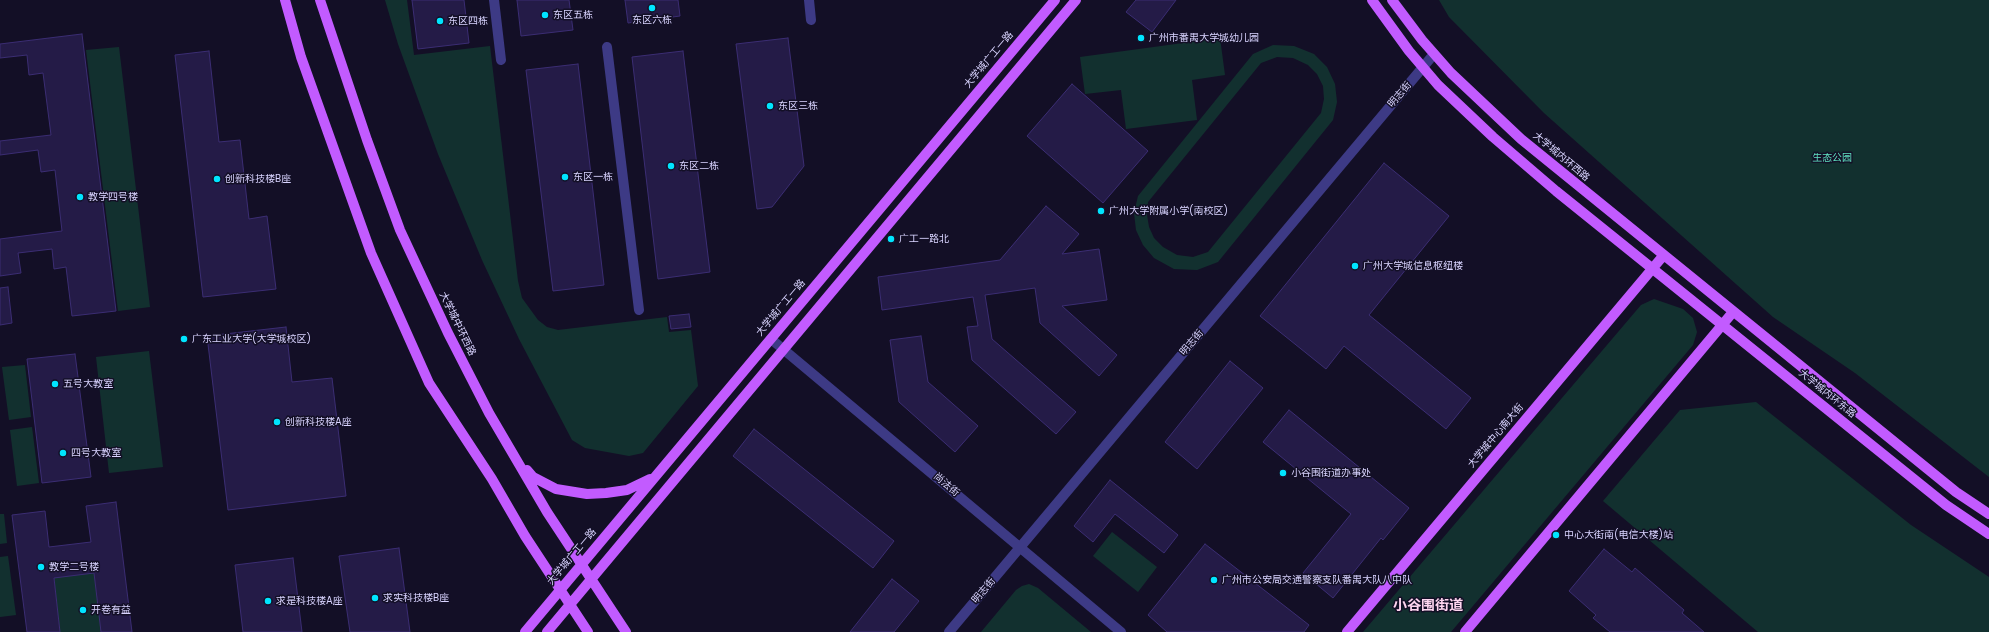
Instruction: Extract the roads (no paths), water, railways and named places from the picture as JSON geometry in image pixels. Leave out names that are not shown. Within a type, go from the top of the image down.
[{"type":"main road","points":[[285,0],[302,57],[366,238],[384,285],[429,383],[488,473],[524,536],[588,632]]},
{"type":"main road","name":"大学城中环西路","points":[[320,0],[366,140],[400,230],[448,333],[489,413],[520,463],[547,512],[590,580],[626,632]]},
{"type":"main road","name":"大学城广工一路","points":[[525,632],[1055,0]]},
{"type":"main road","points":[[547,632],[1076,0]]},
{"type":"main road","points":[[1372,0],[1405,46],[1457,104],[1499,142],[1653,268]]},
{"type":"main road","name":"大学城内环西路","points":[[1392,0],[1434,54],[1469,92],[1504,125],[1733,312]]},
{"type":"main road","name":"大学城中心南大街","points":[[1347,632],[1663,256]]},
{"type":"main road","name":"大学城内环东路","points":[[1653,268],[1946,505],[1989,534]]},
{"type":"main road","points":[[1465,632],[1733,312]]},
{"type":"main road","name":"大学城内环东路","points":[[1733,312],[1956,492],[1989,514]]},
{"type":"main road","points":[[520,463],[533,477],[544,484],[556,489],[581,493],[606,493],[627,490],[641,485],[656,476]]},
{"type":"street","points":[[494,0],[501,60]]},
{"type":"street","points":[[809,0],[811,20]]},
{"type":"street","points":[[607,47],[639,310]]},
{"type":"street","name":"明志街","points":[[950,632],[1434,54]]},
{"type":"street","name":"尚法街","points":[[771,339],[1121,632]]},
{"type":"place","name":"东区六栋","points":[[652,8]]},
{"type":"place","name":"东区五栋","points":[[545,15]]},
{"type":"place","name":"东区四栋","points":[[440,21]]},
{"type":"place","name":"广州市番禺大学城幼儿园","points":[[1141,38]]},
{"type":"place","name":"东区三栋","points":[[770,106]]},
{"type":"place","name":"东区二栋","points":[[671,166]]},
{"type":"place","name":"东区一栋","points":[[565,177]]},
{"type":"place","name":"创新科技楼B座","points":[[217,179]]},
{"type":"place","name":"教学四号楼","points":[[80,197]]},
{"type":"place","name":"广州大学附属小学(南校区)","points":[[1101,211]]},
{"type":"place","name":"广工一路北","points":[[891,239]]},
{"type":"place","name":"广州大学城信息枢纽楼","points":[[1355,266]]},
{"type":"place","name":"广东工业大学(大学城校区)","points":[[184,339]]},
{"type":"place","name":"五号大教室","points":[[55,384]]},
{"type":"place","name":"创新科技楼A座","points":[[277,422]]},
{"type":"place","name":"四号大教室","points":[[63,453]]},
{"type":"place","name":"小谷围街道办事处","points":[[1283,473]]},
{"type":"place","name":"中心大街南(电信大楼)站","points":[[1556,535]]},
{"type":"place","name":"教学二号楼","points":[[41,567]]},
{"type":"place","name":"广州市公安局交通警察支队番禺大队八中队","points":[[1214,580]]},
{"type":"place","name":"求实科技楼B座","points":[[375,598]]},
{"type":"place","name":"求是科技楼A座","points":[[268,601]]},
{"type":"place","name":"开卷有益","points":[[83,610]]},
{"type":"district","name":"小谷围街道","points":[[1428,606]]},
{"type":"park label","name":"生态公园","points":[[1832,158]]}]
